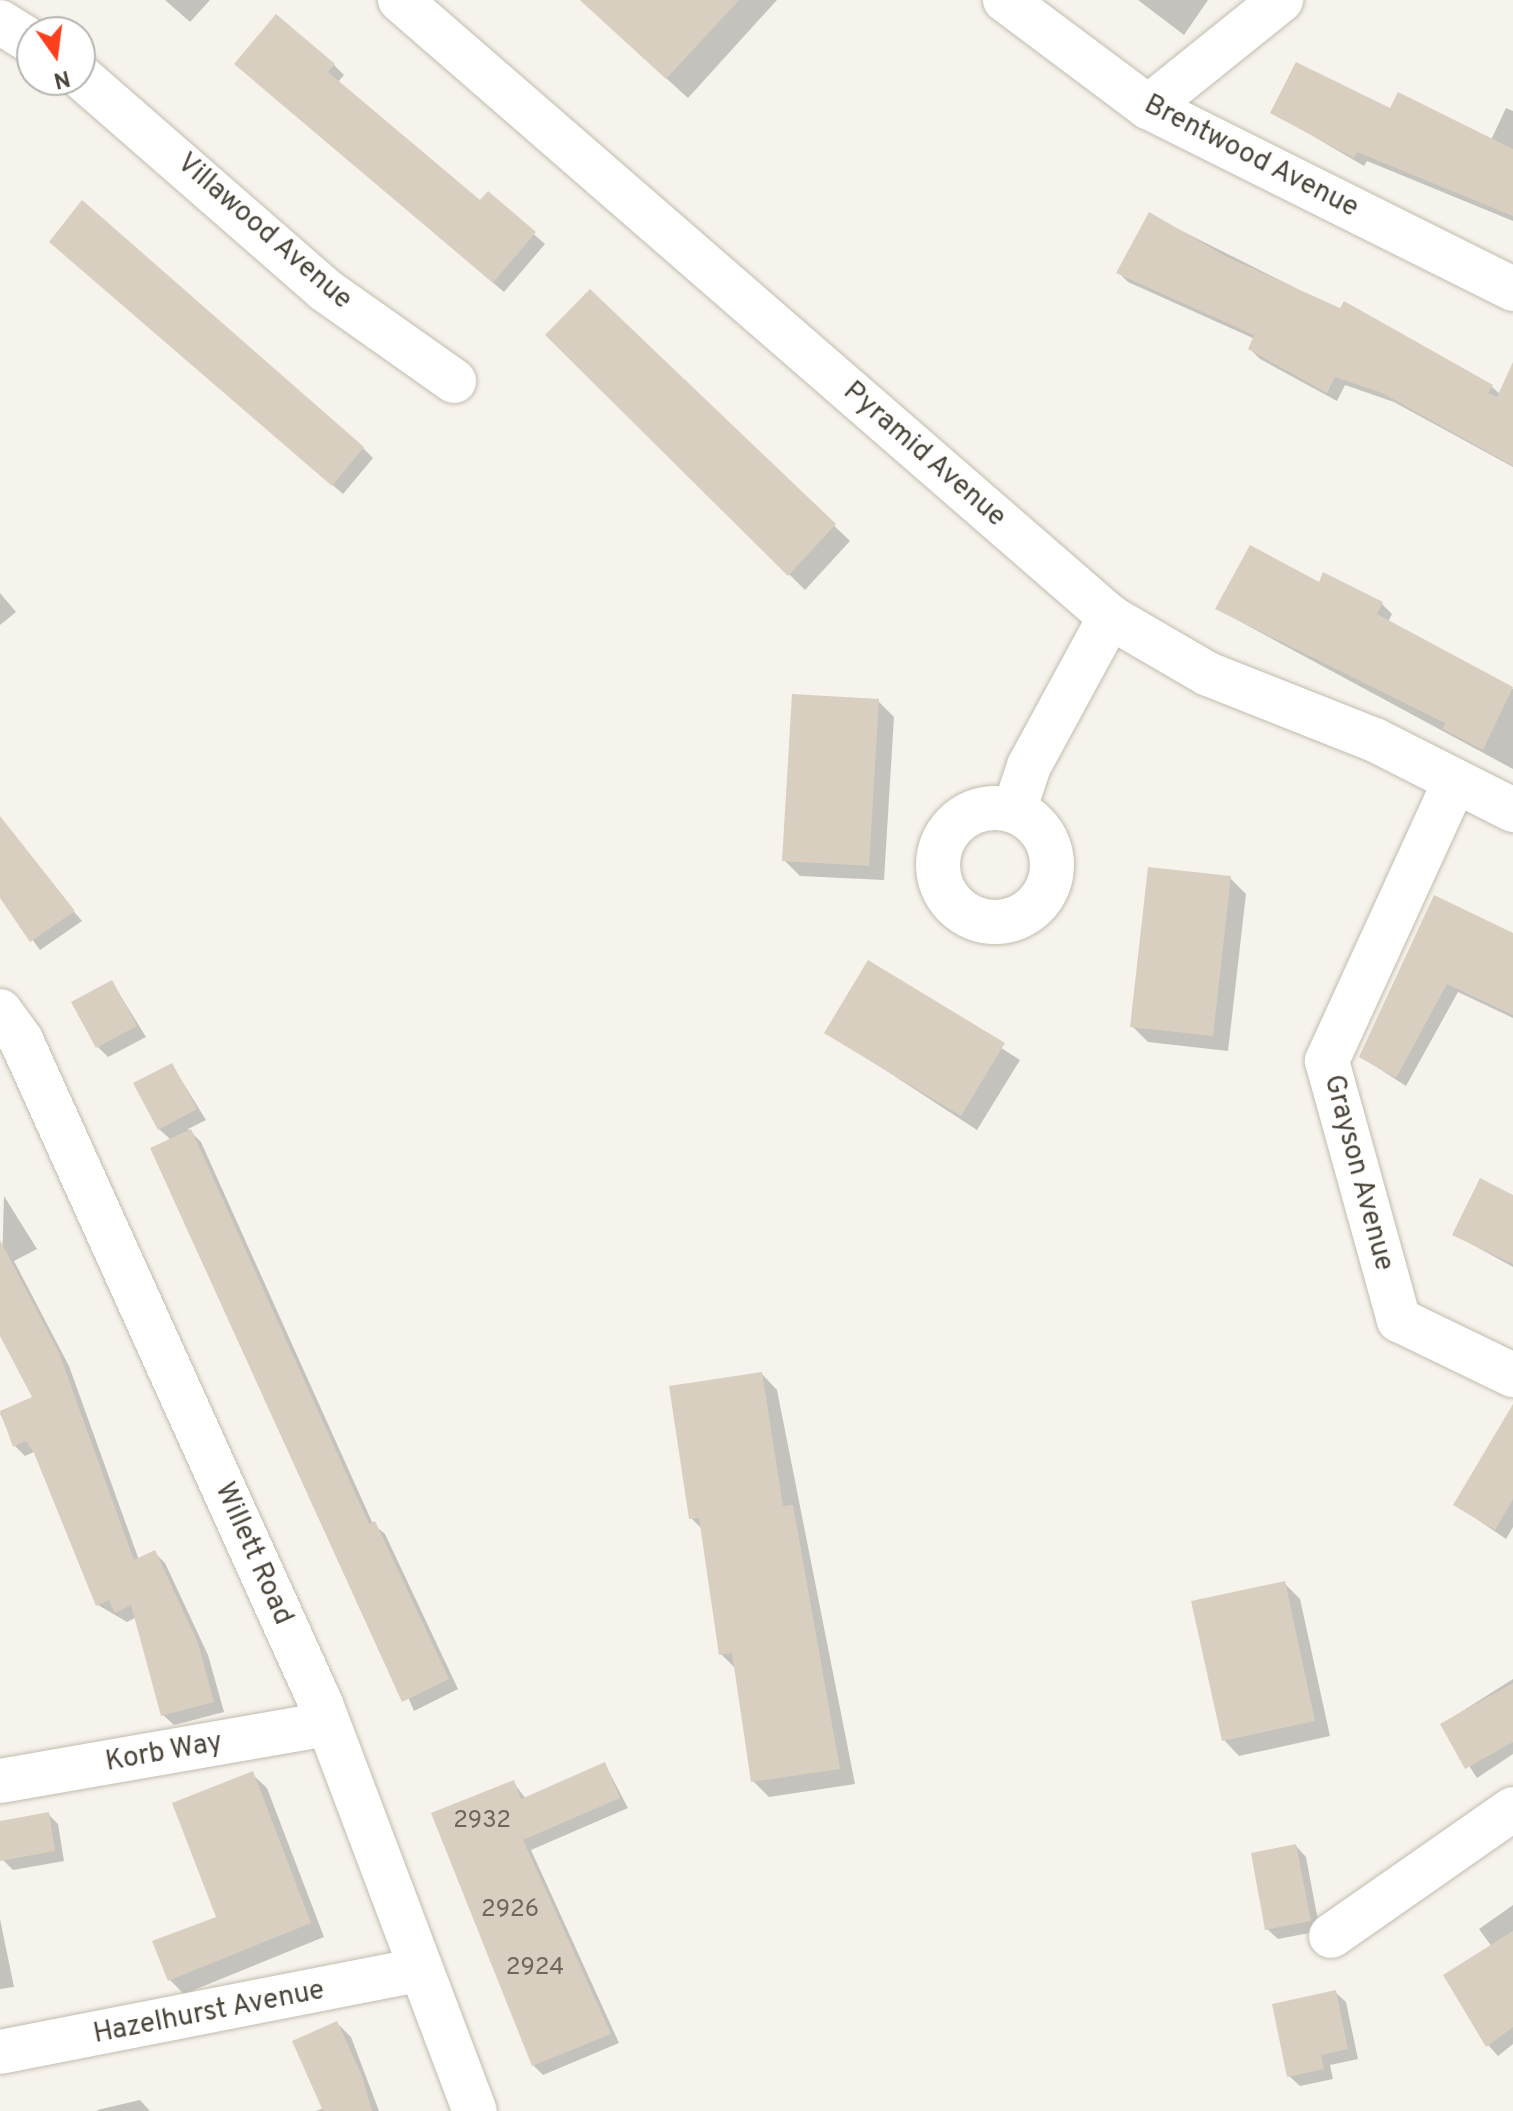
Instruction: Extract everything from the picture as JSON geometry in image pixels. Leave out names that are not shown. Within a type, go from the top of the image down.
[{"type":"street","name":"Pyramid Avenue","points":[[400,0],[1110,617],[1208,674],[1375,740],[1513,810]]},
{"type":"street","name":"Brentwood Avenue","points":[[1005,0],[1148,107],[1513,289]]},
{"type":"street","points":[[1148,107],[1281,0]]},
{"type":"street","name":"Villawood Avenue","points":[[96,90],[325,290],[454,381]]},
{"type":"street","points":[[1014,811],[1029,766],[1110,617]]},
{"type":"street","name":"Grayson Avenue","points":[[1455,781],[1327,1061],[1399,1320],[1513,1375]]},
{"type":"street","name":"Willett Road","points":[[0,1011],[21,1040],[328,1724],[418,1970],[475,2111]]},
{"type":"street","name":"Korb Way","points":[[0,1781],[328,1724]]},
{"type":"street","points":[[1331,1936],[1513,1809]]},
{"type":"street","name":"Hazelhurst Avenue","points":[[0,2052],[418,1970]]},
{"type":"building","points":[[580,0],[739,0],[666,79]]},
{"type":"building","points":[[276,14],[335,64],[328,72],[480,200],[488,191],[536,232],[493,283],[234,64]]},
{"type":"building","points":[[1296,62],[1390,108],[1398,92],[1513,149],[1513,216],[1357,152],[1354,158],[1270,113]]},
{"type":"building","points":[[82,200],[364,447],[332,486],[49,242]]},
{"type":"building","points":[[1149,212],[1227,257],[1340,308],[1344,301],[1493,385],[1488,393],[1497,397],[1513,362],[1513,466],[1382,393],[1335,377],[1327,393],[1248,349],[1254,335],[1116,273]]},
{"type":"building","points":[[590,289],[836,524],[788,576],[545,335]]},
{"type":"building","points":[[1250,545],[1319,582],[1323,572],[1383,602],[1377,614],[1513,687],[1483,750],[1443,729],[1445,723],[1215,609]]},
{"type":"building","points":[[792,694],[879,699],[869,866],[782,861]]},
{"type":"building","points":[[0,816],[75,911],[30,942],[0,898]]},
{"type":"building","points":[[1148,867],[1231,876],[1213,1036],[1130,1027]]},
{"type":"building","points":[[1434,895],[1513,933],[1513,1015],[1447,984],[1396,1078],[1359,1057]]},
{"type":"building","points":[[868,960],[1005,1043],[961,1116],[824,1033]]},
{"type":"building","points":[[112,980],[137,1026],[96,1048],[71,1002]]},
{"type":"building","points":[[172,1063],[197,1109],[158,1130],[133,1083]]},
{"type":"building","points":[[191,1129],[369,1524],[375,1521],[449,1679],[402,1702],[150,1148]]},
{"type":"building","points":[[1480,1178],[1513,1195],[1513,1264],[1452,1235]]},
{"type":"building","points":[[0,1240],[59,1353],[134,1560],[155,1550],[198,1643],[214,1702],[161,1716],[131,1605],[115,1613],[109,1600],[96,1606],[34,1453],[26,1441],[13,1447],[0,1411],[32,1397],[0,1336]]},
{"type":"building","points":[[762,1372],[783,1506],[793,1505],[840,1769],[751,1782],[732,1653],[719,1655],[699,1518],[689,1519],[669,1386]]},
{"type":"building","points":[[1513,1404],[1513,1499],[1495,1530],[1453,1505]]},
{"type":"building","points":[[1285,1581],[1315,1721],[1222,1741],[1191,1601]]},
{"type":"building","points":[[1513,1683],[1513,1742],[1465,1769],[1440,1724]]},
{"type":"building","points":[[605,1762],[620,1798],[523,1840],[611,2034],[532,2066],[431,1813],[514,1780],[521,1799]]},
{"type":"building","points":[[253,1771],[311,1923],[168,1981],[152,1941],[216,1917],[172,1803]]},
{"type":"building","points":[[49,1812],[55,1851],[0,1861],[0,1821]]},
{"type":"building","points":[[1296,1844],[1311,1921],[1265,1930],[1251,1853]]},
{"type":"building","points":[[1513,1931],[1513,2027],[1486,2047],[1443,1975]]},
{"type":"building","points":[[1336,1990],[1348,2049],[1321,2055],[1324,2069],[1287,2077],[1272,2004]]},
{"type":"building","points":[[337,2021],[362,2076],[372,2111],[323,2111],[292,2041]]}]
